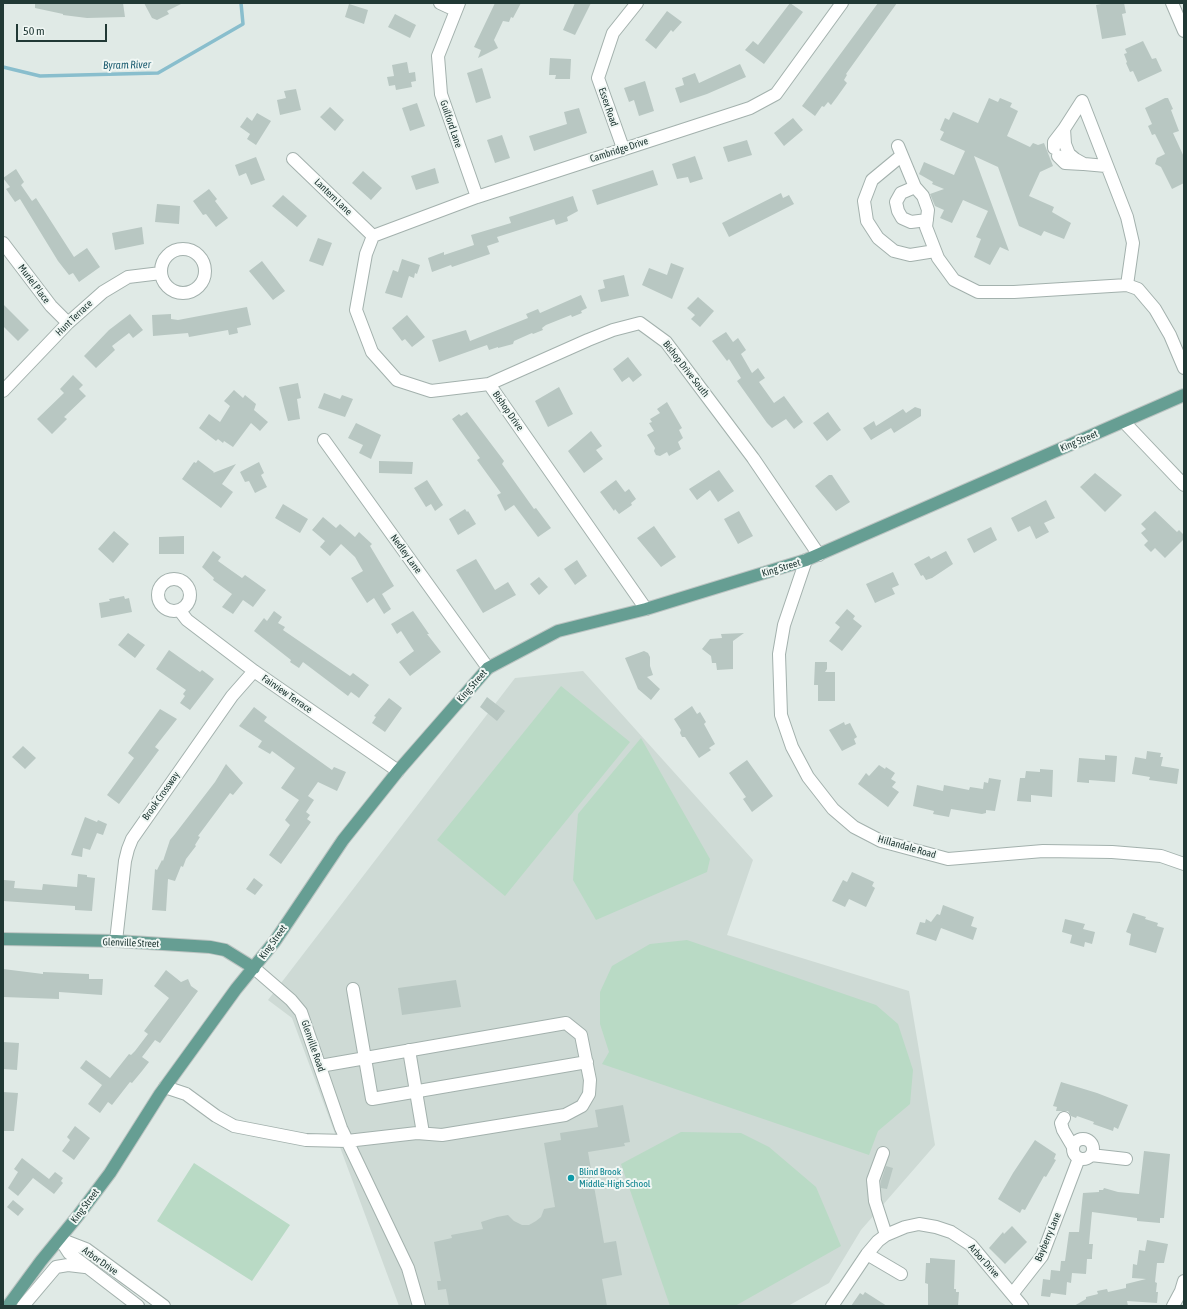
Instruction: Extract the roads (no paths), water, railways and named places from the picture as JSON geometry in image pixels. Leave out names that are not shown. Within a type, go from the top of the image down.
[{"type":"main road","name":"King Street","points":[[8,1306],[110,1172],[165,1087],[236,988],[254,968],[343,840],[398,771],[488,668],[558,631],[646,609],[819,555],[1184,395]]},
{"type":"main road","name":"Glenville Street","points":[[3,938],[116,941],[210,947],[225,950],[254,968]]},
{"type":"street","points":[[440,3],[457,7]]},
{"type":"street","name":"Essex Road","points":[[623,148],[598,78],[613,33],[637,3]]},
{"type":"street","name":"Cambridge Drive","points":[[373,236],[477,197],[623,148],[750,108],[776,94],[842,3]]},
{"type":"street","points":[[1172,3],[1184,31]]},
{"type":"street","name":"Guilford Lane","points":[[457,7],[438,56],[441,94],[477,197]]},
{"type":"street","points":[[1106,166],[1065,163],[1056,152],[1054,142],[1082,101],[1127,217],[1133,243],[1127,285]]},
{"type":"street","points":[[1064,129],[1065,144],[1069,154],[1084,164]]},
{"type":"street","points":[[935,251],[910,255],[894,251],[878,238],[867,220],[864,201],[872,180],[900,151],[915,187],[923,196],[928,210],[926,227],[935,251],[938,258],[954,280],[978,292],[1014,292],[1127,285],[1138,289],[1155,309],[1170,335],[1184,368]]},
{"type":"street","name":"Lantern Lane","points":[[293,158],[373,236]]},
{"type":"street","points":[[915,187],[901,193],[896,202],[898,211],[902,218],[912,222],[927,220]]},
{"type":"street","name":"Bishop Drive","points":[[373,236],[366,254],[356,310],[372,352],[397,380],[431,391],[489,384],[646,609]]},
{"type":"street","name":"Muriel Place","points":[[3,243],[51,306],[68,324]]},
{"type":"street","name":"Hunt Terrace","points":[[3,391],[87,305],[115,284],[128,277],[161,273]]},
{"type":"street","name":"Bishop Drive South","points":[[489,384],[588,340],[613,330],[640,323],[666,342],[753,458],[819,555]]},
{"type":"street","points":[[1124,422],[1184,485]]},
{"type":"street","name":"Nedley Lane","points":[[324,440],[488,668]]},
{"type":"street","name":"Hillandale Road","points":[[806,560],[784,625],[779,654],[781,715],[792,747],[808,777],[833,809],[854,827],[882,841],[948,859],[1043,851],[1112,852],[1161,856],[1184,864]]},
{"type":"street","name":"Fairview Terrace","points":[[180,611],[187,620],[254,672],[398,771]]},
{"type":"street","name":"Brook Crossway","points":[[116,941],[125,861],[132,839],[232,696],[254,672]]},
{"type":"street","name":"Glenville Road","points":[[254,968],[291,1000],[301,1012],[347,1141],[408,1268],[418,1306]]},
{"type":"street","points":[[353,989],[372,1099],[587,1062]]},
{"type":"street","points":[[165,1087],[186,1094],[216,1116],[234,1126],[306,1140],[347,1141],[423,1133],[442,1135],[566,1115],[582,1106],[589,1094],[590,1080],[582,1035],[566,1023],[320,1066]]},
{"type":"street","points":[[408,1050],[423,1133]]},
{"type":"street","points":[[1064,1118],[1062,1123],[1063,1130],[1073,1147],[1074,1154],[1079,1158],[1085,1159],[1091,1155],[1126,1159]]},
{"type":"street","points":[[1073,1147],[1079,1140],[1088,1141],[1092,1146],[1091,1155]]},
{"type":"street","points":[[883,1153],[873,1180],[875,1201],[886,1234]]},
{"type":"street","name":"Bayberry Lane","points":[[1013,1293],[1042,1256],[1079,1158]]},
{"type":"street","name":"Arbor Drive","points":[[832,1306],[867,1254],[886,1234],[919,1224],[936,1227],[951,1232],[971,1245],[1013,1293],[1022,1306]]},
{"type":"street","name":"Arbor Drive","points":[[60,1239],[69,1253],[138,1306]]},
{"type":"street","name":"Arbor Drive","points":[[60,1239],[86,1249],[164,1306]]},
{"type":"street","points":[[867,1254],[901,1274]]},
{"type":"street","points":[[23,1306],[56,1267],[68,1265],[85,1266]]},
{"type":"street","points":[[1173,1306],[1181,1292],[1184,1281]]},
{"type":"waterway","name":"Byram River","points":[[3,67],[40,76],[158,73],[243,24],[241,3]]},
{"type":"place","name":"Blind Brook Middle-High School","points":[[571,1178]]}]
